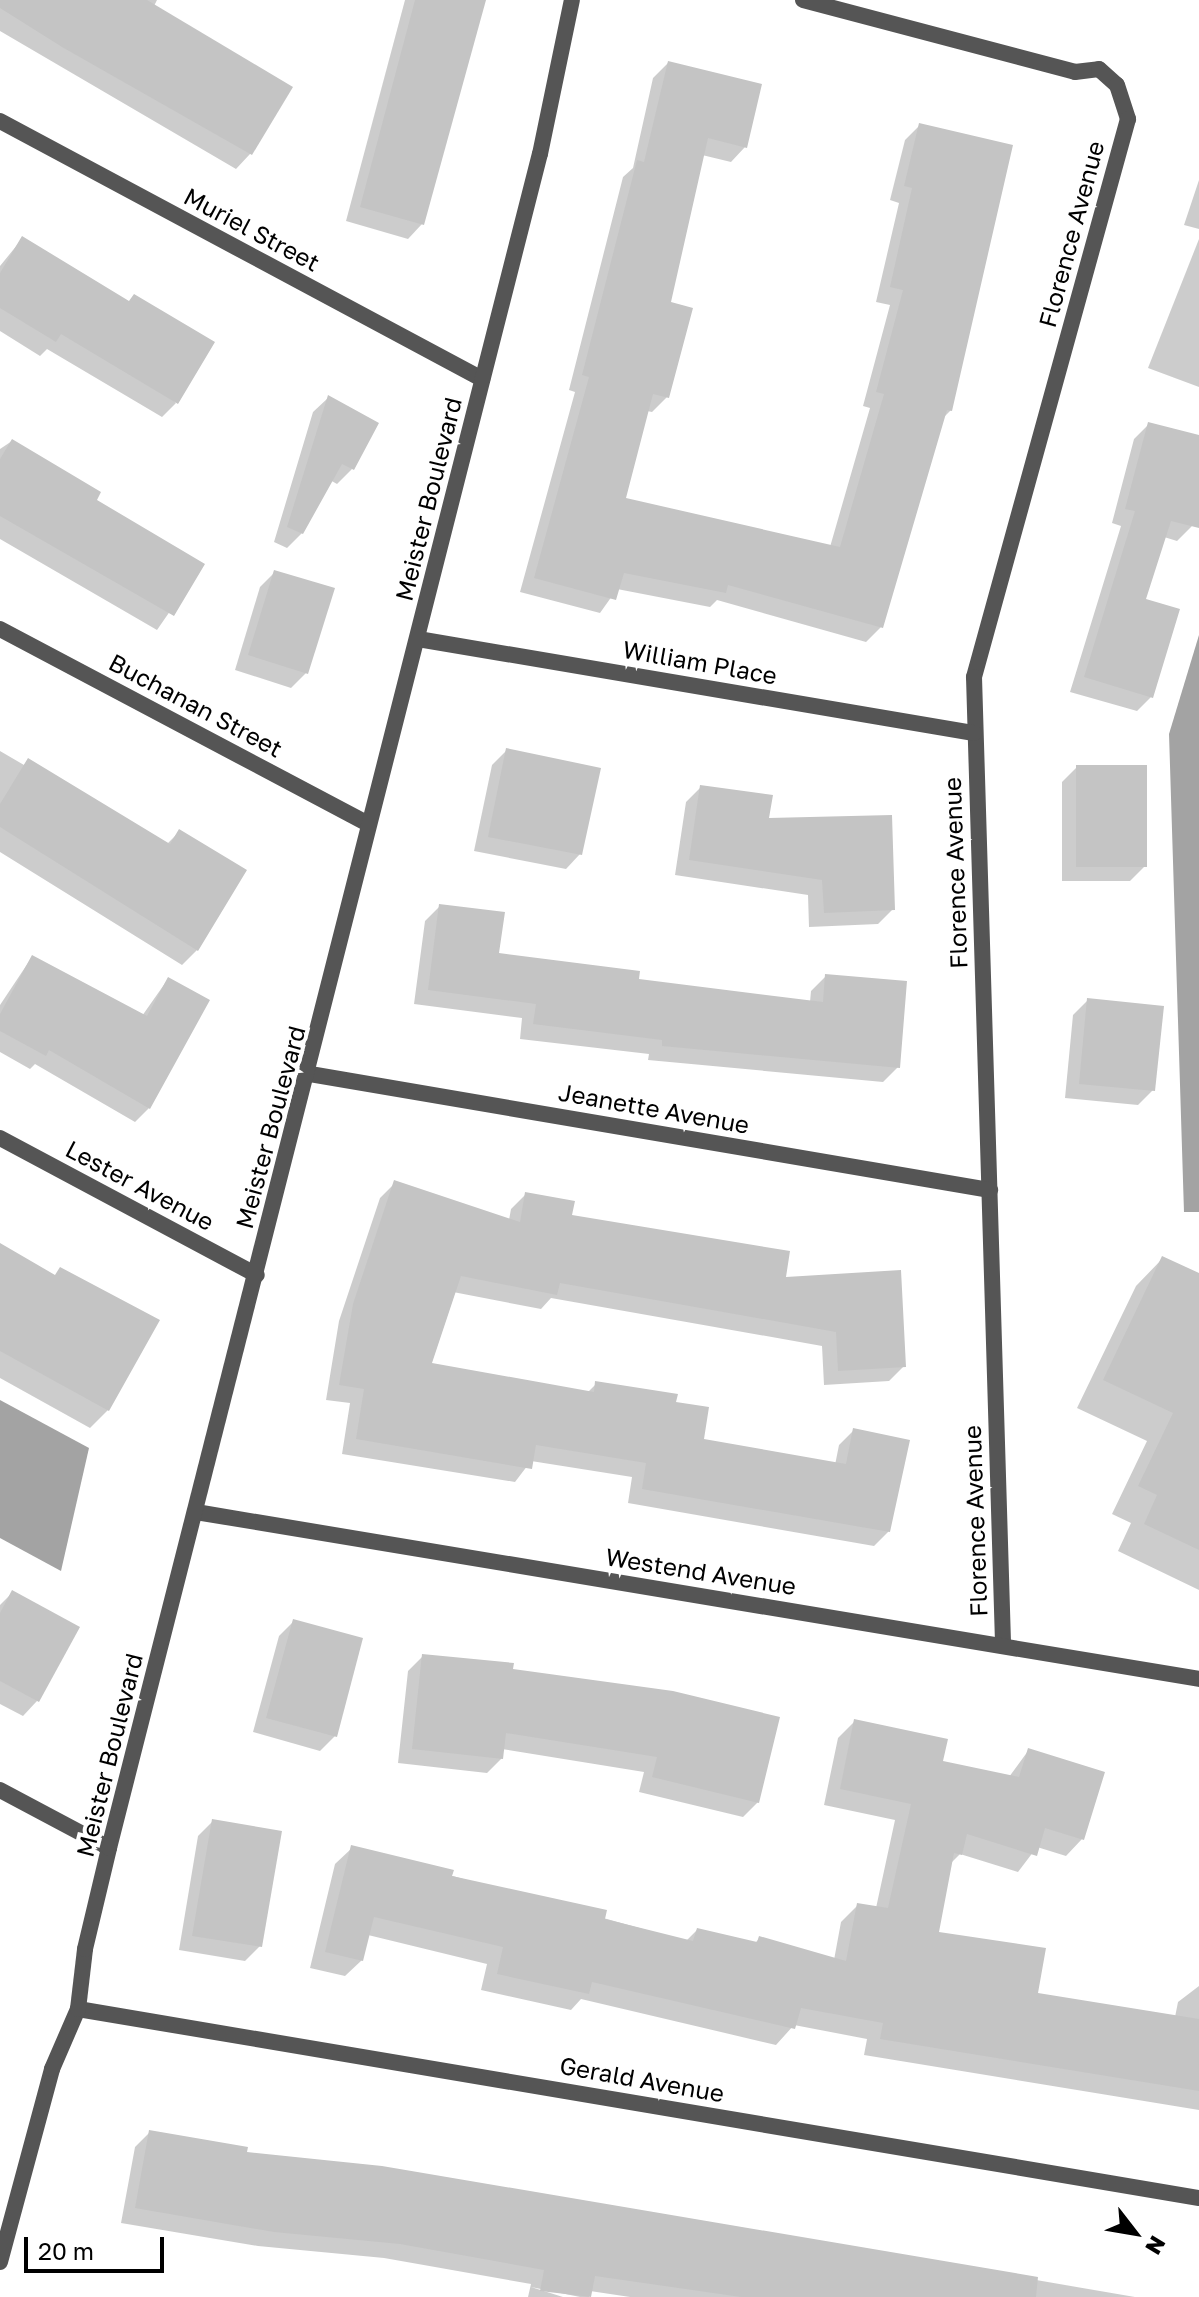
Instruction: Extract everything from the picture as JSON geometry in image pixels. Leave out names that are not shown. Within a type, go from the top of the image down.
[{"type":"street","name":"Meister Boulevard","points":[[0,2262],[52,2069],[78,2009],[85,1949],[109,1848],[310,1074],[369,824],[540,154],[572,0]]},
{"type":"street","name":"Florence Avenue","points":[[803,0],[1075,72],[1099,69],[1117,85],[1128,119],[974,677],[1003,1645]]},
{"type":"street","name":"Muriel Street","points":[[0,121],[482,379]]},
{"type":"street","name":"Buchanan Street","points":[[0,629],[369,824]]},
{"type":"street","name":"William Place","points":[[418,639],[974,733]]},
{"type":"street","name":"Jeanette Avenue","points":[[310,1074],[990,1190]]},
{"type":"street","name":"Lester Avenue","points":[[0,1138],[257,1275]]},
{"type":"street","name":"Westend Avenue","points":[[196,1512],[1199,1679]]},
{"type":"street","points":[[0,1790],[109,1848]]},
{"type":"street","name":"Gerald Avenue","points":[[78,2009],[1199,2198]]},
{"type":"shaded area","points":[[1199,635],[1199,1212],[1184,1212],[1169,734]]},
{"type":"shaded area","points":[[0,1400],[89,1448],[61,1571],[0,1538]]},
{"type":"building","points":[[0,0],[147,0],[293,87],[252,155],[62,47],[0,8]]},
{"type":"building","points":[[415,0],[486,0],[424,225],[360,207]]},
{"type":"building","points":[[668,61],[762,84],[747,148],[708,138],[671,302],[693,308],[669,398],[653,394],[626,498],[840,547],[884,394],[876,392],[903,290],[890,287],[912,188],[904,186],[919,123],[1013,145],[952,411],[947,410],[883,628],[728,585],[726,593],[624,573],[616,600],[534,578],[589,377],[582,375],[637,160],[644,162]]},
{"type":"building","points":[[22,236],[129,301],[134,294],[215,342],[178,404],[61,334],[56,342],[0,308],[0,273]]},
{"type":"building","points":[[328,395],[379,423],[354,470],[342,464],[303,534],[287,527]]},
{"type":"building","points":[[1148,422],[1199,435],[1199,528],[1171,521],[1146,599],[1180,609],[1153,698],[1084,677],[1135,511],[1125,509]]},
{"type":"building","points":[[12,439],[101,492],[97,500],[205,564],[174,616],[0,516],[0,459]]},
{"type":"building","points":[[274,570],[335,588],[308,674],[248,655]]},
{"type":"building","points":[[506,748],[601,768],[582,855],[488,837]]},
{"type":"building","points":[[28,758],[170,844],[179,829],[247,870],[198,951],[0,827],[0,804]]},
{"type":"building","points":[[1076,765],[1147,765],[1147,867],[1076,867]]},
{"type":"building","points":[[700,785],[773,795],[769,818],[892,815],[895,910],[824,913],[822,880],[689,860]]},
{"type":"building","points":[[439,904],[505,912],[499,953],[640,971],[639,979],[823,1002],[825,974],[907,981],[900,1068],[662,1046],[662,1040],[533,1024],[536,1004],[428,990]]},
{"type":"building","points":[[32,955],[147,1016],[168,977],[210,1000],[150,1109],[49,1050],[46,1056],[0,1031],[0,1014]]},
{"type":"building","points":[[1087,998],[1164,1006],[1155,1091],[1079,1084]]},
{"type":"building","points":[[394,1180],[520,1222],[525,1192],[575,1201],[572,1215],[790,1251],[786,1277],[901,1270],[906,1367],[838,1371],[836,1332],[560,1283],[557,1295],[461,1276],[432,1363],[594,1392],[595,1381],[678,1394],[676,1402],[709,1407],[704,1439],[846,1464],[853,1428],[910,1440],[890,1532],[642,1489],[646,1463],[536,1445],[532,1469],[356,1439],[364,1389],[339,1385],[353,1304]]},
{"type":"building","points":[[0,1243],[55,1275],[60,1267],[160,1320],[109,1411],[0,1351]]},
{"type":"building","points":[[1162,1256],[1199,1273],[1199,1550],[1144,1524],[1157,1495],[1138,1486],[1173,1413],[1103,1380]]},
{"type":"building","points":[[12,1590],[80,1627],[39,1702],[0,1681],[0,1613]]},
{"type":"building","points":[[293,1619],[363,1638],[337,1737],[266,1718]]},
{"type":"building","points":[[422,1654],[514,1663],[513,1669],[673,1691],[780,1717],[759,1803],[652,1777],[657,1757],[506,1733],[503,1759],[412,1749]]},
{"type":"building","points":[[854,1719],[948,1739],[943,1761],[1019,1777],[1028,1748],[1105,1772],[1084,1840],[1045,1828],[1037,1856],[967,1834],[962,1855],[954,1853],[939,1932],[1046,1948],[1038,1993],[1199,2019],[1199,2091],[880,2039],[883,2023],[801,2008],[795,2029],[592,1982],[589,1994],[497,1974],[503,1947],[374,1917],[363,1961],[325,1952],[351,1845],[454,1870],[452,1876],[607,1910],[605,1919],[693,1941],[697,1928],[757,1942],[759,1936],[846,1961],[857,1903],[888,1908],[911,1804],[840,1789]]},
{"type":"building","points":[[212,1819],[282,1831],[262,1947],[192,1936]]},
{"type":"building","points":[[149,2130],[248,2147],[247,2152],[382,2166],[1038,2277],[1036,2297],[741,2297],[595,2276],[591,2297],[540,2291],[544,2270],[400,2244],[274,2232],[135,2208]]}]
